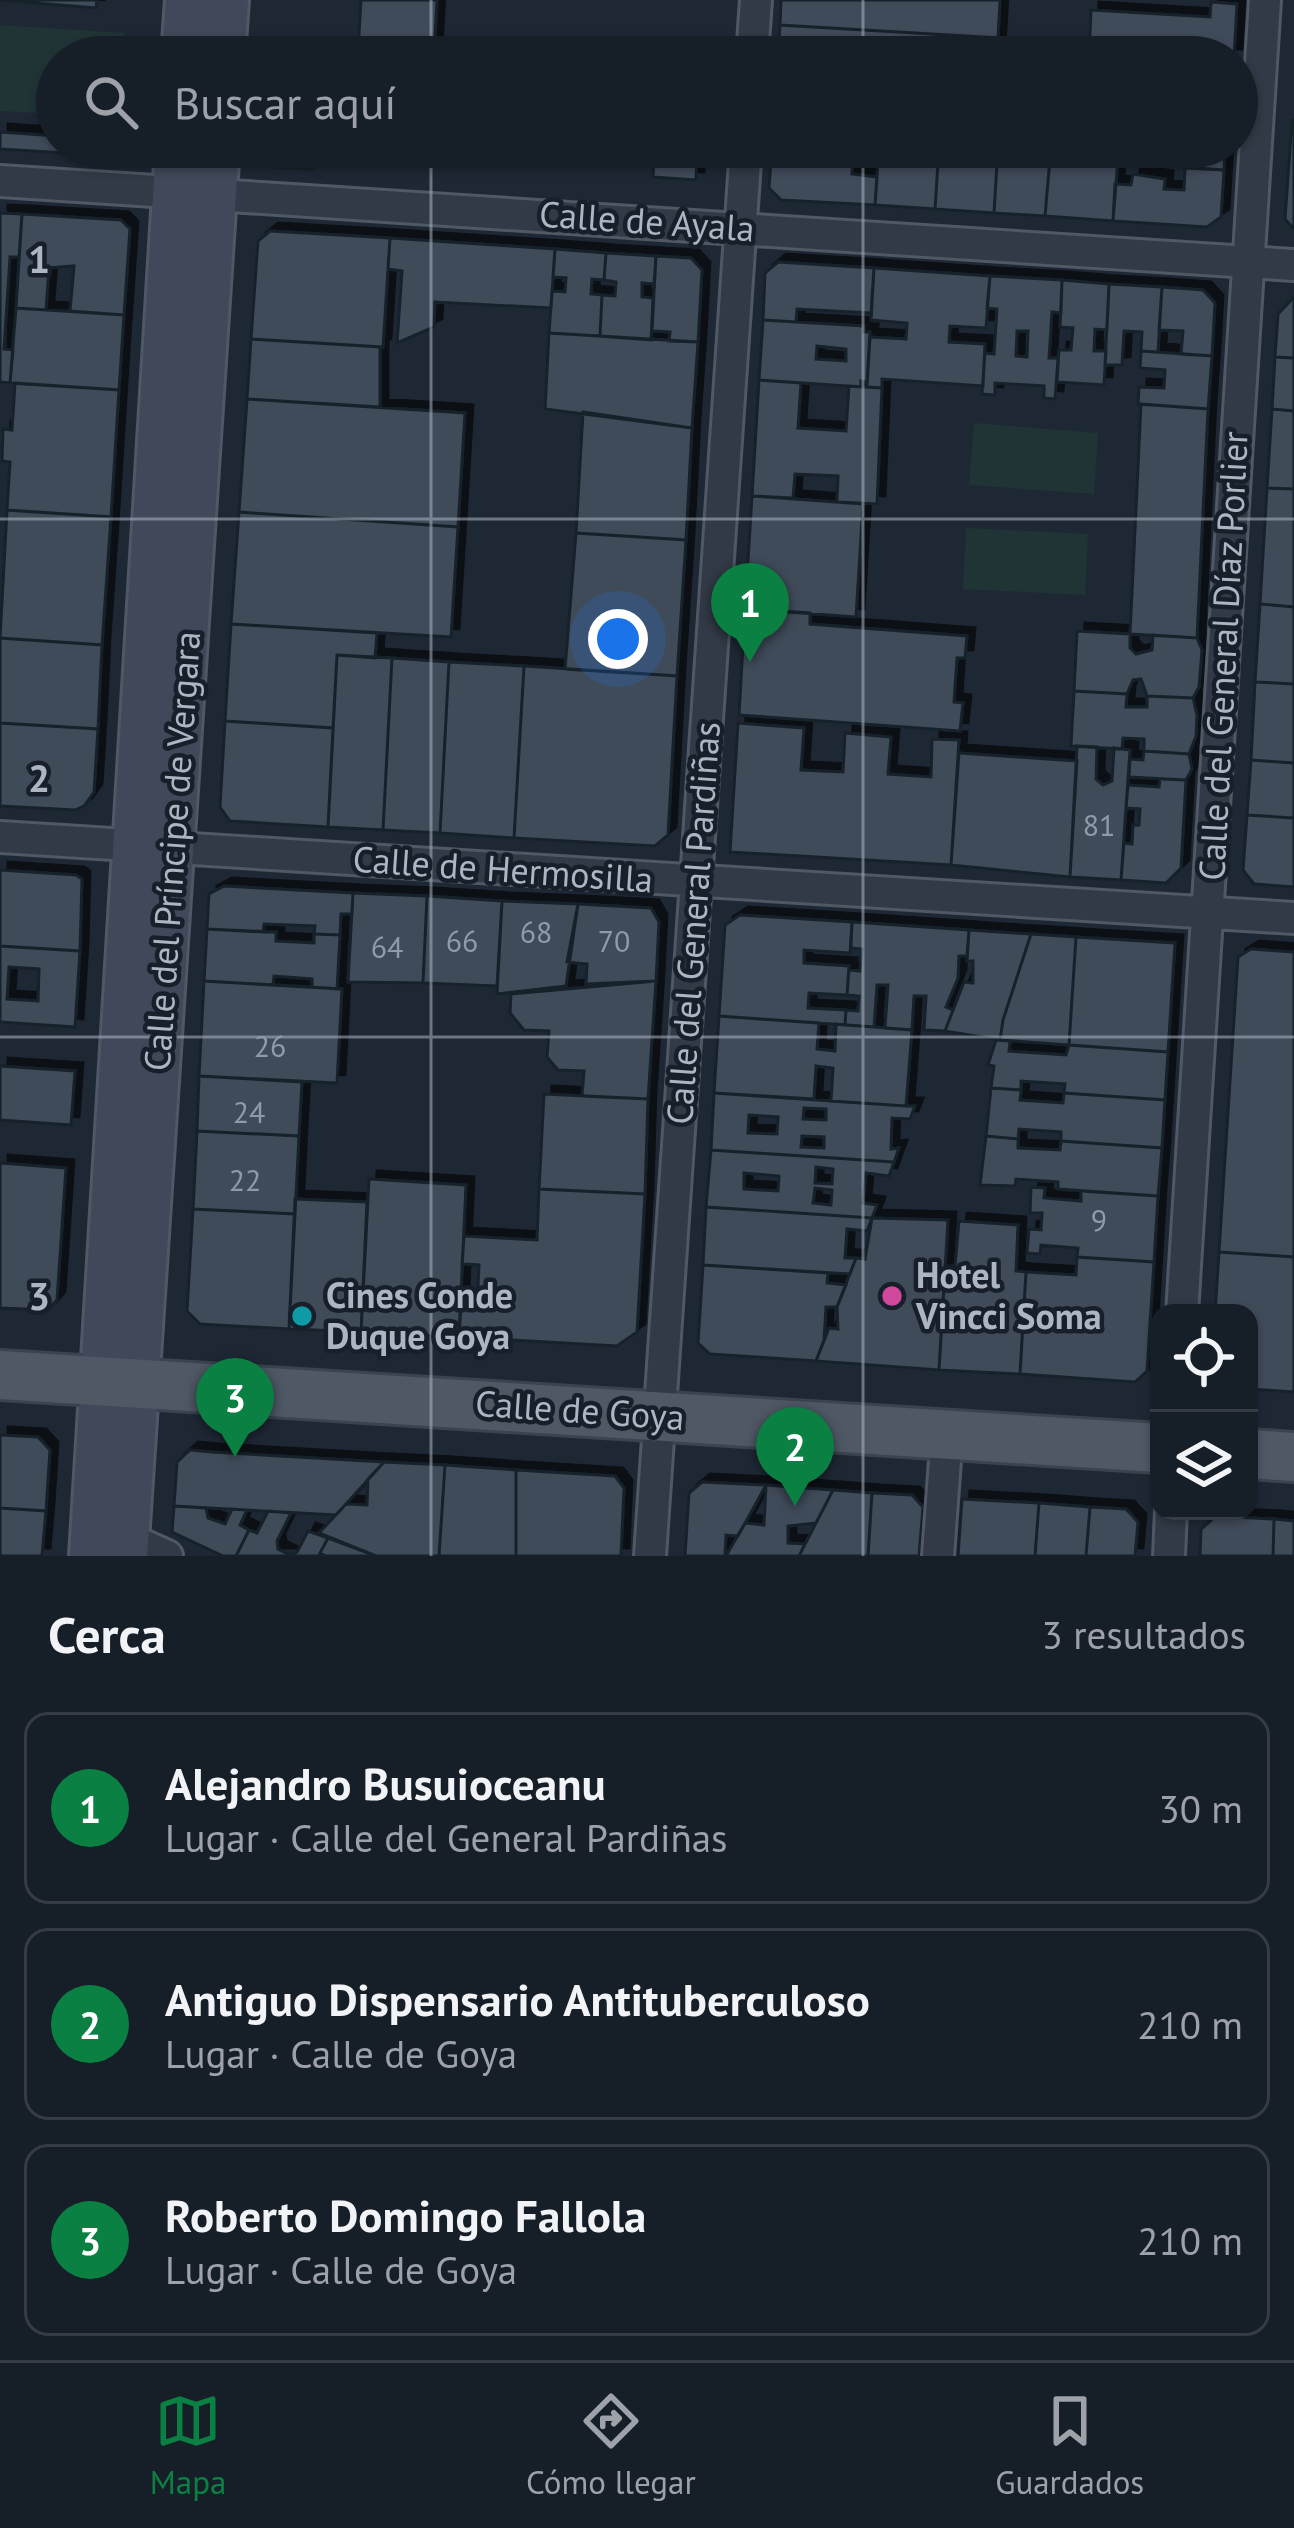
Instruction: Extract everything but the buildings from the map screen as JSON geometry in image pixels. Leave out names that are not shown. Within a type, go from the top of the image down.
[{"type":"main road","points":[[184,36],[187,0]]},
{"type":"main road","points":[[225,36],[227,0]]},
{"type":"main road","name":"Calle del Príncipe de Vergara","points":[[115,1550],[120,1382],[194,192],[185,168]]},
{"type":"main road","name":"Calle del Príncipe de Vergara","points":[[194,192],[207,168]]},
{"type":"main road","name":"Calle de Goya","points":[[0,1376],[1150,1447]]},
{"type":"main road","points":[[1258,1455],[1294,1457]]},
{"type":"street","points":[[753,36],[756,0]]},
{"type":"street","name":"Calle del General Díaz Porlier","points":[[1258,102],[1265,0]]},
{"type":"street","name":"Calle del General Pardiñas","points":[[650,1556],[745,168]]},
{"type":"street","name":"Calle del General Díaz Porlier","points":[[1183,1304],[1253,168]]},
{"type":"street","name":"Calle de Ayala","points":[[0,181],[1294,265]]},
{"type":"street","name":"Calle de Hermosilla","points":[[0,837],[1294,919]]},
{"type":"street","points":[[938,1556],[947,1433]]},
{"type":"street","points":[[1169,1556],[1171,1520]]},
{"type":"street","points":[[115,1550],[167,1556]]},
{"type":"green space","points":[[0,25],[125,33],[36,36],[36,113],[0,111]]},
{"type":"green space","points":[[974,423],[1098,433],[1094,494],[969,485]]},
{"type":"green space","points":[[966,528],[1088,534],[1085,595],[963,589]]},
{"type":"place","name":"Alejandro Busuioceanu","points":[[750,662]]},
{"type":"place","name":"Hotel Vincci Soma","points":[[892,1296]]},
{"type":"place","name":"Cines Conde Duque Goya","points":[[302,1316]]},
{"type":"place","name":"Roberto Domingo Fallola","points":[[235,1457]]},
{"type":"place","name":"Antiguo Dispensario Antituberculoso","points":[[795,1506]]}]
